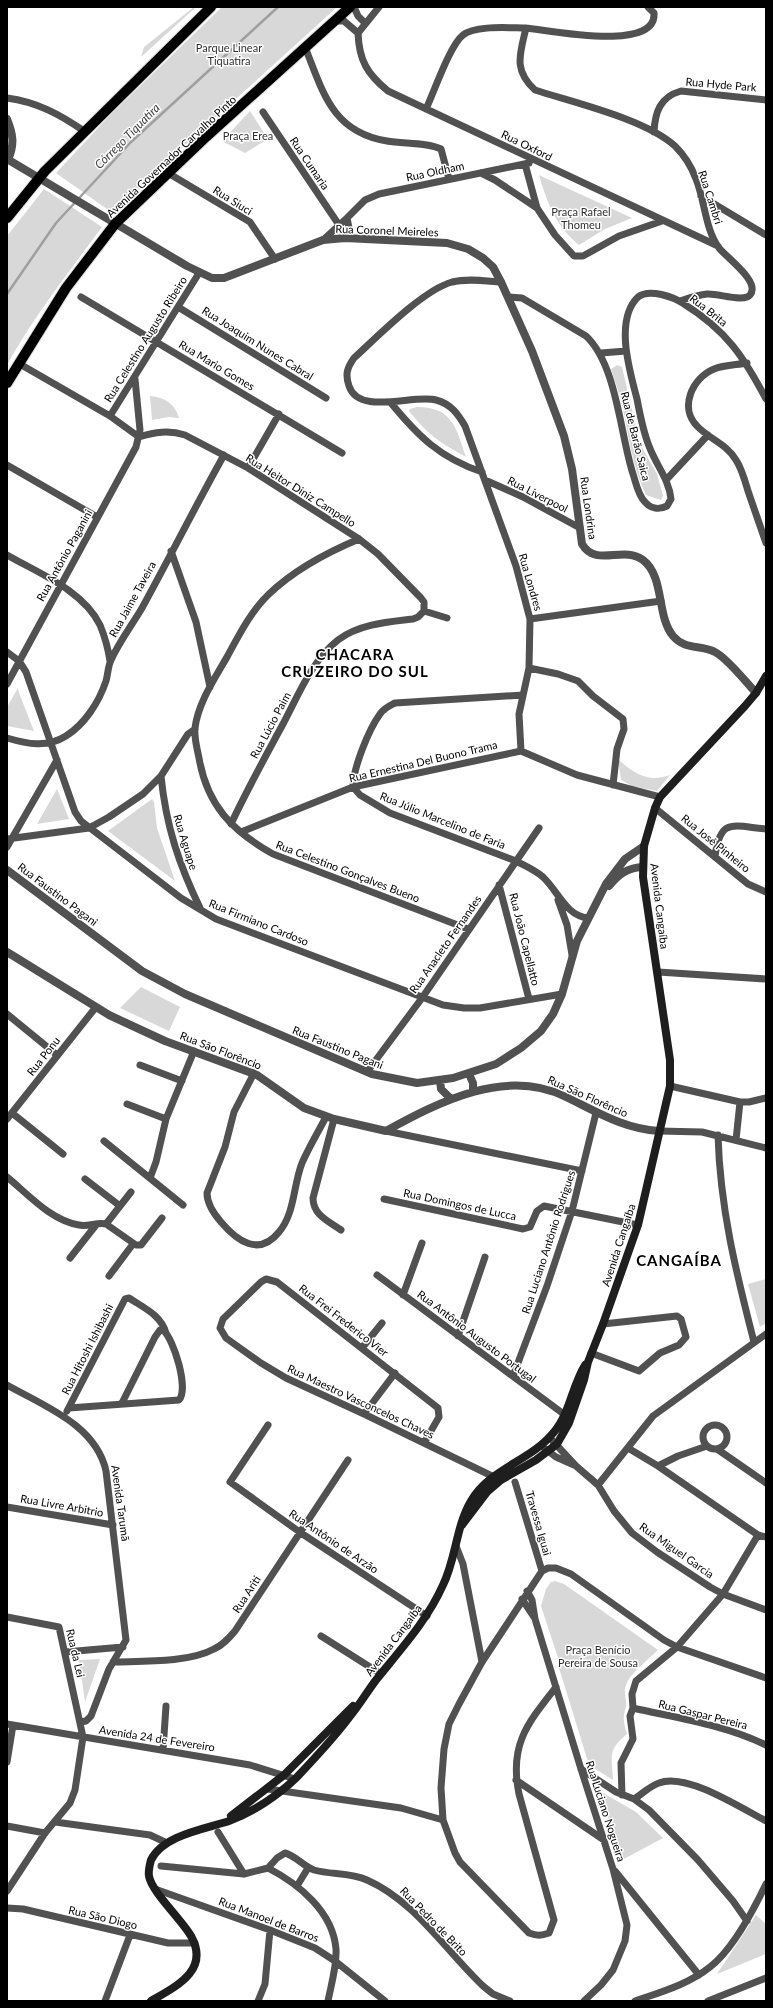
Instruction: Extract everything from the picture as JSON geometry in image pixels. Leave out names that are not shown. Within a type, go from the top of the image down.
[{"type":"main road","points":[[7,218],[39,177],[211,7]]},
{"type":"main road","name":"Avenida Governador Carvalho Pinto","points":[[7,383],[18,363],[66,288],[115,224],[304,47],[350,7]]},
{"type":"main road","name":"Avenida Cangaíba","points":[[462,1525],[491,1488],[557,1444],[569,1423],[584,1380],[591,1353],[603,1324],[638,1225],[670,1086],[670,1060],[642,867],[644,846],[655,808],[660,797],[756,693],[766,676]]},
{"type":"main road","name":"Avenida Cangaíba","points":[[195,1942],[184,1925],[156,1889],[149,1876],[150,1865],[160,1848],[167,1843],[240,1815],[280,1792],[295,1778],[340,1729],[362,1698],[427,1616],[444,1584],[462,1525],[464,1512],[472,1499],[492,1476],[541,1444],[549,1437],[565,1415],[578,1377],[588,1362]]},
{"type":"main road","name":"Avenida Cangaíba","points":[[220,1823],[268,1789],[284,1775],[362,1698]]},
{"type":"main road","points":[[151,2001],[186,1978],[194,1969],[197,1957],[195,1942]]},
{"type":"street","points":[[354,7],[358,16],[365,23]]},
{"type":"street","points":[[334,21],[344,21],[358,33],[379,7]]},
{"type":"street","points":[[426,109],[452,50],[462,36],[469,31],[484,29],[526,28],[588,35],[632,35],[645,29],[651,24],[654,18],[654,13],[648,7]]},
{"type":"street","name":"Rua Cambri","points":[[526,28],[519,58],[521,72],[527,83],[535,90],[634,122],[654,132],[676,147],[696,179],[710,228],[718,246],[750,281],[753,288],[752,293],[748,298],[742,299],[715,294],[705,294],[680,301]]},
{"type":"street","name":"Rua Oxford","points":[[358,33],[359,48],[366,69],[377,82],[388,91],[718,246]]},
{"type":"street","points":[[304,47],[330,107],[340,119],[356,130],[386,141],[442,149],[449,179]]},
{"type":"street","name":"Rua Hyde Park","points":[[654,132],[654,117],[659,107],[664,99],[676,92],[681,91],[766,100]]},
{"type":"street","points":[[7,98],[36,103],[50,109],[84,131]]},
{"type":"street","name":"Rua Cumaria","points":[[263,112],[339,225]]},
{"type":"street","points":[[7,119],[13,133],[14,146],[7,160]]},
{"type":"street","name":"Rua Coronel Meireles","points":[[7,160],[39,177],[115,224],[199,273],[212,278],[224,278],[323,240],[351,238],[447,243],[468,249],[483,258],[493,268],[501,282]]},
{"type":"street","name":"Rua Oldham","points":[[323,240],[365,200],[379,194],[536,161]]},
{"type":"street","points":[[525,164],[537,208],[558,239],[570,252],[578,257],[584,256],[619,236],[662,221]]},
{"type":"street","name":"Rua Siuci","points":[[168,173],[250,222],[275,259]]},
{"type":"street","points":[[481,173],[496,180],[537,208]]},
{"type":"street","points":[[701,196],[766,235]]},
{"type":"street","points":[[347,218],[351,238]]},
{"type":"street","name":"Rua Celestino Augusto Ribeiro","points":[[110,416],[199,273]]},
{"type":"street","name":"Rua Londres","points":[[501,282],[460,280],[436,290],[413,306],[354,358],[348,366],[346,377],[350,390],[358,398],[371,402],[391,403],[420,399],[436,400],[448,405],[458,414],[465,426],[516,566],[530,619],[529,668],[519,714],[521,751]]},
{"type":"street","name":"Rua Londrina","points":[[501,282],[532,351],[564,436],[572,469],[582,544],[591,554],[600,556],[626,554],[642,559],[649,566],[653,574],[667,626],[672,635],[690,647],[715,652],[756,693]]},
{"type":"street","name":"Rua Brita","points":[[626,351],[626,327],[635,300],[641,295],[649,293],[680,301],[721,332],[747,363],[766,399]]},
{"type":"street","name":"Rua Mario Gomes","points":[[81,296],[342,453]]},
{"type":"street","points":[[508,297],[522,298],[571,326],[586,336],[600,353],[626,351]]},
{"type":"street","name":"Rua Joaquim Nunes Cabral","points":[[178,307],[326,398]]},
{"type":"street","name":"Rua de Barão Saica","points":[[600,353],[614,397],[634,479],[642,498],[650,507],[662,508],[670,503],[670,490],[646,438],[626,351]]},
{"type":"street","points":[[18,363],[110,416],[139,437]]},
{"type":"street","points":[[747,363],[713,369],[696,384],[690,397],[688,411],[697,426],[726,447],[737,461],[766,543]]},
{"type":"street","points":[[135,378],[139,437]]},
{"type":"street","points":[[391,403],[409,425],[430,446],[447,456],[482,472]]},
{"type":"street","points":[[248,468],[279,414]]},
{"type":"street","name":"Rua Heitor Diniz Campello","points":[[139,437],[163,431],[175,432],[185,435],[248,468],[378,554],[421,598],[424,602],[424,611]]},
{"type":"street","points":[[666,480],[708,435]]},
{"type":"street","name":"Rua Antônio Paganini","points":[[7,684],[136,447],[139,437]]},
{"type":"street","name":"Rua Jaime Taveira","points":[[51,743],[66,736],[80,724],[100,696],[110,661],[142,608],[224,455]]},
{"type":"street","points":[[7,465],[98,517]]},
{"type":"street","name":"Rua Liverpool","points":[[485,480],[523,497],[580,528]]},
{"type":"street","name":"Rua Celestino Gonçalves Bueno","points":[[359,540],[319,559],[287,579],[266,597],[255,610],[210,687],[195,728],[200,765],[214,804],[231,824],[251,842],[273,854],[468,929]]},
{"type":"street","points":[[172,551],[196,622],[210,687]]},
{"type":"street","points":[[7,554],[60,586],[90,611],[99,624],[106,640],[110,661]]},
{"type":"street","points":[[530,619],[661,601]]},
{"type":"street","points":[[424,611],[447,618]]},
{"type":"street","name":"Rua Lúcio Paim","points":[[231,824],[305,682],[321,656],[339,639],[359,629],[414,619],[424,611]]},
{"type":"street","points":[[7,652],[20,661]]},
{"type":"street","name":"Rua Firmiano Cardoso","points":[[20,661],[26,672],[75,812],[89,828],[201,910],[238,928],[443,1005],[464,1008],[494,1006],[562,994]]},
{"type":"street","points":[[529,668],[578,680],[593,696],[622,719],[624,730],[618,749],[613,785]]},
{"type":"street","points":[[353,787],[355,766],[380,714],[386,707],[395,703],[522,695]]},
{"type":"street","points":[[9,839],[89,828],[129,805],[143,794],[161,776],[188,734],[195,728]]},
{"type":"street","points":[[7,738],[38,744],[51,743]]},
{"type":"street","points":[[521,751],[578,775],[660,797]]},
{"type":"street","name":"Rua Ernestina Del Buono Trama","points":[[241,832],[353,787],[521,751]]},
{"type":"street","points":[[7,847],[9,839],[57,760]]},
{"type":"street","name":"Rua Aguape","points":[[161,776],[164,806],[170,834],[178,860],[201,910]]},
{"type":"street","name":"Rua Júlio Marcelino de Faria","points":[[353,787],[360,796],[390,813],[516,861],[541,876],[570,910],[581,917],[588,918]]},
{"type":"street","name":"Rua José Pinheiro","points":[[655,808],[748,884],[766,892]]},
{"type":"street","points":[[715,857],[720,835],[724,829],[730,826],[766,828]]},
{"type":"street","name":"Rua Anacleto Fernandes","points":[[367,1072],[422,998],[468,929],[539,828]]},
{"type":"street","name":"Rua Faustino Pagani","points":[[7,870],[142,970],[158,980],[185,994],[367,1072],[396,1080],[417,1083],[469,1074],[501,1061],[522,1048],[541,1031],[553,1014],[562,994],[572,955],[588,918],[617,868],[632,853],[644,846]]},
{"type":"street","name":"Rua Faustino Pagani","points":[[603,892],[622,873],[631,868],[642,867]]},
{"type":"street","name":"Rua João Capellatto","points":[[500,885],[529,999]]},
{"type":"street","name":"Rua Júlio Marcelino de Faria","points":[[554,890],[568,925],[572,955]]},
{"type":"street","name":"Rua São Florêncio","points":[[7,952],[96,1007],[142,1031],[254,1073],[304,1108],[334,1120],[386,1131],[419,1113],[451,1099],[473,1092],[522,1086],[536,1086],[566,1097],[596,1113],[630,1127],[660,1131]]},
{"type":"street","points":[[658,972],[766,978]]},
{"type":"street","name":"Rua Ponu","points":[[9,1116],[96,1007]]},
{"type":"street","points":[[7,1014],[57,1055]]},
{"type":"street","points":[[150,1178],[156,1162],[166,1119],[194,1051]]},
{"type":"street","points":[[140,1065],[182,1081]]},
{"type":"street","points":[[254,1073],[234,1112],[225,1147],[207,1193],[207,1200],[218,1219],[242,1242],[258,1245],[266,1243],[275,1236],[284,1225],[291,1208],[302,1164],[326,1117]]},
{"type":"street","points":[[469,1074],[473,1083],[473,1092]]},
{"type":"street","points":[[440,1080],[441,1089],[451,1099]]},
{"type":"street","points":[[670,1086],[740,1102],[749,1102],[766,1098]]},
{"type":"street","points":[[736,1140],[740,1102]]},
{"type":"street","points":[[128,1104],[166,1119]]},
{"type":"street","name":"Rua Luciano Antônio Rodrigues","points":[[513,1376],[547,1286],[572,1211],[596,1113]]},
{"type":"street","points":[[9,1116],[63,1154]]},
{"type":"street","points":[[334,1120],[313,1198],[313,1205],[322,1218],[341,1230]]},
{"type":"street","points":[[386,1131],[582,1171]]},
{"type":"street","points":[[660,1131],[697,1131],[766,1148]]},
{"type":"street","points":[[718,1135],[719,1174],[731,1251],[754,1342]]},
{"type":"street","points":[[104,1141],[183,1205]]},
{"type":"street","points":[[7,1177],[52,1214],[62,1220],[78,1225],[106,1224],[138,1246],[144,1241],[162,1218]]},
{"type":"street","points":[[85,1179],[120,1206]]},
{"type":"street","points":[[106,1224],[131,1192]]},
{"type":"street","name":"Rua Domingos de Lucca","points":[[384,1199],[523,1229],[530,1227],[537,1211],[541,1207],[572,1211],[638,1225]]},
{"type":"street","points":[[70,1258],[96,1224]]},
{"type":"street","points":[[403,1294],[422,1243]]},
{"type":"street","points":[[109,1276],[133,1244]]},
{"type":"street","points":[[458,1336],[485,1257]]},
{"type":"street","name":"Rua Antônio Augusto Portugal","points":[[377,1275],[565,1415]]},
{"type":"street","name":"Rua Frei Frederico Vier","points":[[226,1338],[220,1328],[223,1319],[261,1282],[266,1279],[277,1282],[424,1395],[438,1408],[440,1412],[437,1422],[424,1443]]},
{"type":"street","name":"Rua Hitoshi Ishibashi","points":[[64,1417],[125,1299],[129,1298],[153,1313],[164,1324],[166,1333]]},
{"type":"street","points":[[591,1353],[639,1372],[660,1353],[679,1345],[686,1337],[681,1319],[677,1316],[603,1324]]},
{"type":"street","points":[[362,1348],[382,1323]]},
{"type":"street","points":[[69,1408],[122,1403],[176,1402],[181,1398],[182,1388],[174,1348],[166,1333],[160,1330],[155,1337],[122,1403]]},
{"type":"street","points":[[598,1485],[653,1416],[766,1334]]},
{"type":"street","name":"Rua Maestro Vasconcelos Chaves","points":[[226,1338],[261,1364],[286,1378],[492,1476]]},
{"type":"street","points":[[364,1414],[395,1373]]},
{"type":"street","name":"Avenida Tarumã","points":[[7,1385],[64,1417],[86,1434],[104,1462],[126,1636],[123,1647]]},
{"type":"street","name":"Rua Antônio de Arzão","points":[[268,1425],[230,1482],[301,1533],[427,1616]]},
{"type":"street","points":[[707,1446],[703,1438],[705,1430],[711,1425],[719,1425],[726,1430],[728,1438],[724,1445],[717,1449]]},
{"type":"street","name":"Rua Miguel Garcia","points":[[549,1437],[576,1466],[598,1485],[614,1511],[632,1533],[657,1552],[723,1594],[766,1610]]},
{"type":"street","name":"Rua Miguel Garcia","points":[[541,1444],[547,1451],[576,1466]]},
{"type":"street","points":[[658,1466],[678,1456],[707,1446],[717,1449],[766,1483]]},
{"type":"street","points":[[628,1448],[658,1466],[758,1535],[766,1537]]},
{"type":"street","name":"Rua Ariti","points":[[113,1662],[177,1658],[202,1654],[215,1649],[225,1642],[235,1631],[348,1460]]},
{"type":"street","name":"Travessa Iguai","points":[[515,1482],[542,1571]]},
{"type":"street","name":"Rua Livre Arbitrio","points":[[7,1507],[113,1525]]},
{"type":"street","points":[[622,1795],[621,1763],[633,1739],[630,1716],[633,1708],[632,1694],[636,1681],[678,1647],[723,1594],[758,1535]]},
{"type":"street","points":[[456,1546],[464,1570],[482,1662]]},
{"type":"street","points":[[556,1687],[529,1721],[521,1737],[516,1762],[516,1780],[554,1920],[549,1933],[536,1936],[529,1933],[460,1862],[455,1853],[443,1820],[441,1788],[444,1749],[448,1728],[482,1662],[527,1591],[542,1571],[548,1568],[563,1570],[637,1622],[678,1647],[766,1678]]},
{"type":"street","name":"Rua Luciano Nogueira","points":[[527,1591],[532,1600],[535,1619],[613,1869],[627,1925],[625,1941],[613,1970],[601,1985],[584,2001]]},
{"type":"street","name":"Rua Luciano Nogueira","points":[[522,1599],[535,1619]]},
{"type":"street","name":"Rua da Lei","points":[[7,1617],[59,1627],[81,1722],[83,1737],[73,1797],[45,1833],[7,1891]]},
{"type":"street","points":[[321,1636],[381,1674]]},
{"type":"street","points":[[65,1652],[123,1647]]},
{"type":"street","points":[[81,1722],[86,1722],[91,1716],[113,1662],[123,1647]]},
{"type":"street","points":[[163,1750],[166,1706]]},
{"type":"street","name":"Rua Gaspar Pereira","points":[[633,1708],[726,1731],[751,1738],[766,1745]]},
{"type":"street","name":"Avenida 24 de Fevereiro","points":[[7,1762],[10,1724],[250,1765],[295,1778]]},
{"type":"street","points":[[581,1769],[622,1795],[634,1799],[649,1810],[698,1860],[733,1901],[747,1921]]},
{"type":"street","points":[[634,1799],[659,1783],[675,1779],[691,1783],[766,1821]]},
{"type":"street","points":[[516,1780],[604,1840]]},
{"type":"street","points":[[268,1789],[280,1792],[401,1808],[443,1820]]},
{"type":"street","points":[[54,1822],[150,1835],[167,1843]]},
{"type":"street","points":[[7,1826],[45,1833]]},
{"type":"street","points":[[218,1832],[244,1874]]},
{"type":"street","name":"Rua Pedro de Brito","points":[[268,1868],[277,1858],[285,1853],[290,1854],[308,1868],[319,1871],[355,1875],[367,1879],[392,1893],[483,1986],[493,1994],[510,2001]]},
{"type":"street","points":[[161,1866],[244,1874],[268,1868],[297,1886],[313,1901],[328,1924],[336,1950],[328,2001]]},
{"type":"street","points":[[297,1886],[308,1868]]},
{"type":"street","points":[[613,1869],[699,1975]]},
{"type":"street","points":[[641,2000],[699,1975],[712,1966],[723,1954],[747,1921],[766,1884]]},
{"type":"street","name":"Rua Manoel de Barros","points":[[156,1889],[270,1930],[315,1948],[335,1961],[385,2001]]},
{"type":"street","name":"Rua São Diogo","points":[[7,1908],[23,1909],[168,1943],[195,1942]]},
{"type":"street","points":[[258,2001],[265,1984],[270,1930]]},
{"type":"street","points":[[105,2001],[130,1935]]},
{"type":"street","points":[[708,2001],[766,1978]]},
{"type":"green space","points":[[194,7],[196,7],[141,57],[144,47]]},
{"type":"green space","name":"Parque Linear Tiquatira","points":[[222,7],[337,7],[161,167],[114,214],[56,173],[112,113]]},
{"type":"green space","name":"Praça Erea","points":[[250,111],[268,139],[245,153],[222,141]]},
{"type":"green space","name":"Praça Rafael Thomeu","points":[[539,175],[632,218],[605,229],[579,245],[558,222],[545,195]]},
{"type":"green space","points":[[44,189],[102,227],[40,312],[7,365],[7,236]]},
{"type":"green space","points":[[617,365],[622,367],[640,444],[657,474],[663,496],[661,500],[646,495],[637,473],[622,405],[611,369]]},
{"type":"green space","points":[[150,396],[169,402],[175,409],[179,418],[169,417],[152,420]]},
{"type":"green space","points":[[417,407],[429,408],[446,415],[456,428],[466,457],[448,447],[422,426],[409,411],[410,409]]},
{"type":"green space","points":[[18,688],[34,731],[7,726],[7,707]]},
{"type":"green space","points":[[618,759],[630,769],[642,776],[655,778],[670,775],[657,791],[632,786],[621,780]]},
{"type":"green space","points":[[57,789],[69,819],[37,824]]},
{"type":"green space","points":[[152,799],[154,802],[157,828],[175,881],[108,831]]},
{"type":"green space","points":[[141,987],[180,1007],[169,1031],[120,1008]]},
{"type":"green space","points":[[766,1279],[766,1323],[760,1327],[748,1284]]},
{"type":"green space","name":"Praça Benício Pereira de Sousa","points":[[555,1581],[564,1584],[658,1650],[634,1672],[625,1688],[626,1705],[624,1720],[627,1734],[616,1745],[612,1754],[613,1780],[589,1765],[559,1668],[561,1667],[541,1606],[546,1589],[551,1582]]},
{"type":"green space","points":[[100,1659],[85,1702],[79,1660]]},
{"type":"green space","points":[[598,1790],[636,1812],[663,1838],[622,1860]]},
{"type":"green space","points":[[756,1915],[766,1924],[766,1954],[717,1974]]},
{"type":"waterway","name":"Córrego Tiquatira","points":[[7,294],[56,223],[131,142],[278,7]]},
{"type":"district","name":"CHACARA CRUZEIRO DO SUL","points":[[355,662]]},
{"type":"district","name":"CANGAÍBA","points":[[679,1260]]}]
